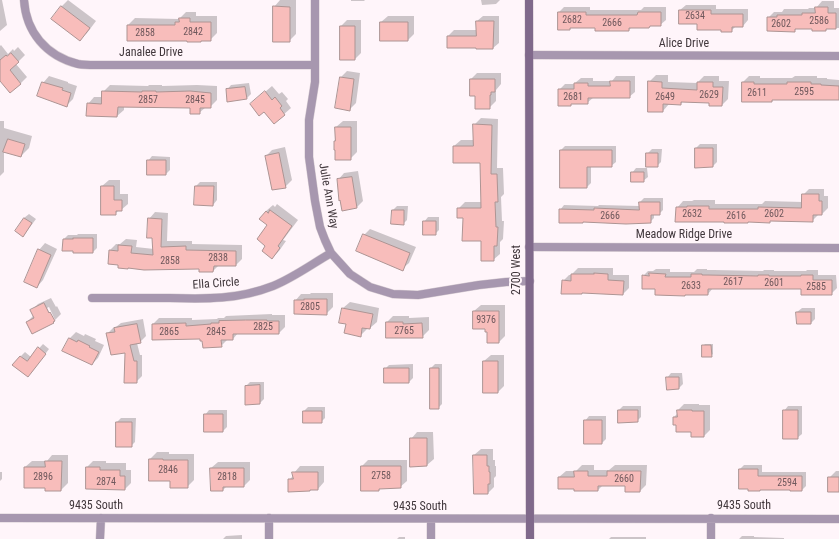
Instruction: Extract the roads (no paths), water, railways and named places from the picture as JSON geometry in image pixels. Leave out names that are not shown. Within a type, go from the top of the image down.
[{"type":"main road","name":"2700 West","points":[[529,0],[530,539]]},
{"type":"street","name":"Janalee Drive","points":[[24,0],[28,21],[42,44],[52,53],[64,60],[79,64],[315,65]]},
{"type":"street","name":"Julie Ann Way","points":[[315,0],[315,82],[309,120],[309,157],[320,227],[331,253],[350,274],[370,287],[392,294],[418,295],[479,284],[530,281]]},
{"type":"street","name":"Alice Drive","points":[[529,55],[839,56]]},
{"type":"street","name":"Meadow Ridge Drive","points":[[529,247],[839,248]]},
{"type":"street","name":"Ella Circle","points":[[92,298],[226,298],[249,294],[274,286],[331,253]]},
{"type":"street","name":"9435 South","points":[[0,518],[839,519]]},
{"type":"street","points":[[100,518],[100,539]]},
{"type":"street","points":[[269,518],[269,539]]},
{"type":"street","points":[[711,518],[711,539]]},
{"type":"street","points":[[431,519],[431,539]]}]
